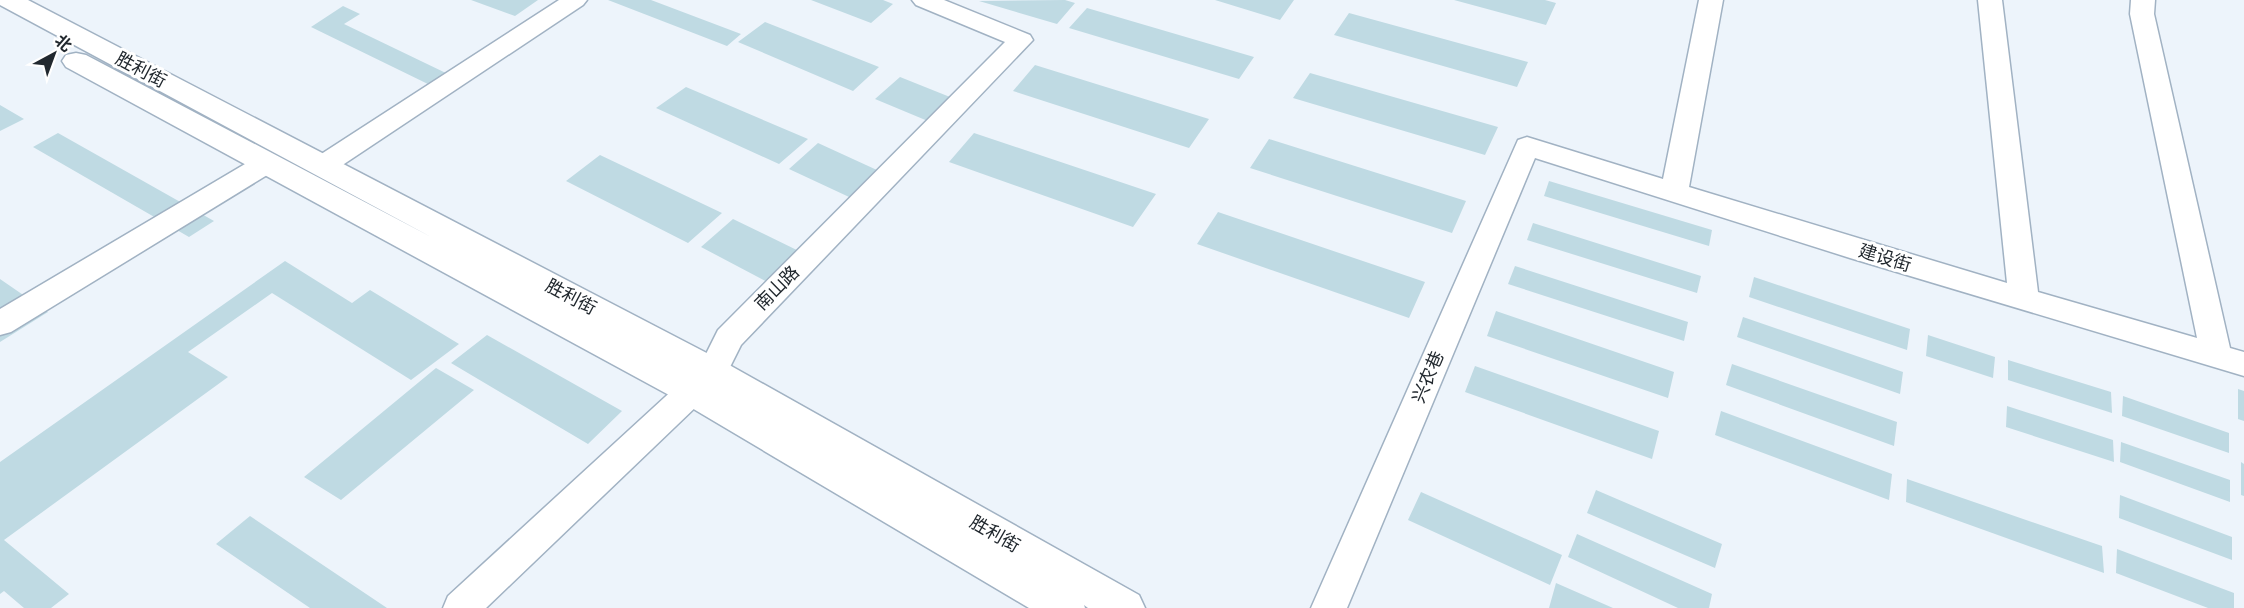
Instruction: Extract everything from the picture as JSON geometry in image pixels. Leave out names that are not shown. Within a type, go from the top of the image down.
[{"type":"main road","name":"胜利街","points":[[9,0],[322,166],[702,382],[1065,608]]},
{"type":"main road","name":"胜利街","points":[[0,21],[267,163],[702,382],[1125,608]]},
{"type":"street","points":[[322,166],[575,0]]},
{"type":"street","name":"南山路","points":[[461,608],[702,382],[729,338],[1021,40],[924,0]]},
{"type":"street","points":[[1674,192],[1711,0]]},
{"type":"street","points":[[1990,0],[2024,299]]},
{"type":"street","points":[[2143,0],[2142,14],[2216,356]]},
{"type":"street","name":"建设街","points":[[1527,146],[2024,299],[2244,364]]},
{"type":"street","name":"兴农巷","points":[[1329,608],[1527,146]]},
{"type":"street","points":[[0,324],[267,163]]},
{"type":"building","points":[[471,0],[538,0],[515,16]]},
{"type":"building","points":[[608,0],[651,0],[741,34],[727,46]]},
{"type":"building","points":[[811,0],[883,0],[893,4],[871,23]]},
{"type":"building","points":[[1065,0],[1075,3],[1057,24],[979,1]]},
{"type":"building","points":[[1215,0],[1294,0],[1280,20]]},
{"type":"building","points":[[1454,0],[1545,0],[1556,3],[1546,25]]},
{"type":"building","points":[[343,6],[360,14],[344,24],[450,75],[432,86],[311,27]]},
{"type":"building","points":[[1087,8],[1254,57],[1239,79],[1069,28]]},
{"type":"building","points":[[1349,13],[1528,62],[1517,87],[1334,35]]},
{"type":"building","points":[[765,22],[879,67],[853,91],[738,42]]},
{"type":"building","points":[[1035,65],[1209,119],[1189,148],[1013,91]]},
{"type":"building","points":[[1310,73],[1498,127],[1485,155],[1293,98]]},
{"type":"building","points":[[900,77],[960,101],[935,124],[875,99]]},
{"type":"building","points":[[686,87],[808,139],[779,164],[656,108]]},
{"type":"building","points":[[0,105],[24,119],[0,131]]},
{"type":"building","points":[[58,133],[214,221],[189,237],[33,147]]},
{"type":"building","points":[[974,133],[1156,194],[1133,227],[949,162]]},
{"type":"building","points":[[1269,139],[1466,201],[1452,233],[1250,168]]},
{"type":"building","points":[[818,143],[890,176],[862,203],[789,169]]},
{"type":"building","points":[[600,155],[722,213],[688,243],[566,181]]},
{"type":"building","points":[[1549,181],[1712,230],[1709,246],[1544,196]]},
{"type":"building","points":[[1218,212],[1425,282],[1409,318],[1197,244]]},
{"type":"building","points":[[733,219],[807,255],[775,286],[701,247]]},
{"type":"building","points":[[1533,223],[1701,276],[1697,293],[1527,240]]},
{"type":"building","points":[[285,261],[352,303],[370,290],[459,344],[411,380],[272,293],[188,352],[228,377],[4,540],[69,594],[51,608],[24,608],[4,591],[0,594],[0,462]]},
{"type":"building","points":[[1515,266],[1688,322],[1684,341],[1508,284]]},
{"type":"building","points":[[1754,277],[1910,329],[1907,350],[1749,297]]},
{"type":"building","points":[[0,279],[48,312],[0,342]]},
{"type":"building","points":[[1496,311],[1674,372],[1668,398],[1487,336]]},
{"type":"building","points":[[1743,317],[1903,372],[1900,394],[1737,337]]},
{"type":"building","points":[[487,335],[622,411],[588,444],[451,363]]},
{"type":"building","points":[[1928,335],[1995,357],[1993,378],[1926,356]]},
{"type":"building","points":[[2008,360],[2111,392],[2112,413],[2008,380]]},
{"type":"building","points":[[1732,364],[1897,422],[1894,446],[1726,385]]},
{"type":"building","points":[[1475,366],[1659,431],[1652,459],[1465,392]]},
{"type":"building","points":[[436,368],[474,390],[341,500],[304,477]]},
{"type":"building","points":[[2238,389],[2244,391],[2244,421],[2238,419]]},
{"type":"building","points":[[2123,396],[2229,433],[2229,453],[2122,416]]},
{"type":"building","points":[[2007,406],[2113,440],[2114,462],[2006,427]]},
{"type":"building","points":[[1721,411],[1892,474],[1889,500],[1715,435]]},
{"type":"building","points":[[2121,442],[2230,480],[2230,502],[2120,462]]},
{"type":"building","points":[[2241,462],[2244,464],[2244,496],[2241,495]]},
{"type":"building","points":[[1907,479],[2102,546],[2104,573],[1906,502]]},
{"type":"building","points":[[1596,490],[1722,544],[1715,568],[1587,513]]},
{"type":"building","points":[[1421,492],[1562,555],[1550,585],[1408,520]]},
{"type":"building","points":[[2120,495],[2232,537],[2232,560],[2119,518]]},
{"type":"building","points":[[250,516],[387,608],[310,608],[216,544]]},
{"type":"building","points":[[1577,534],[1712,594],[1709,608],[1678,608],[1568,557]]},
{"type":"building","points":[[2117,549],[2234,593],[2234,608],[2208,608],[2116,573]]},
{"type":"building","points":[[1556,583],[1613,608],[1549,608]]}]
